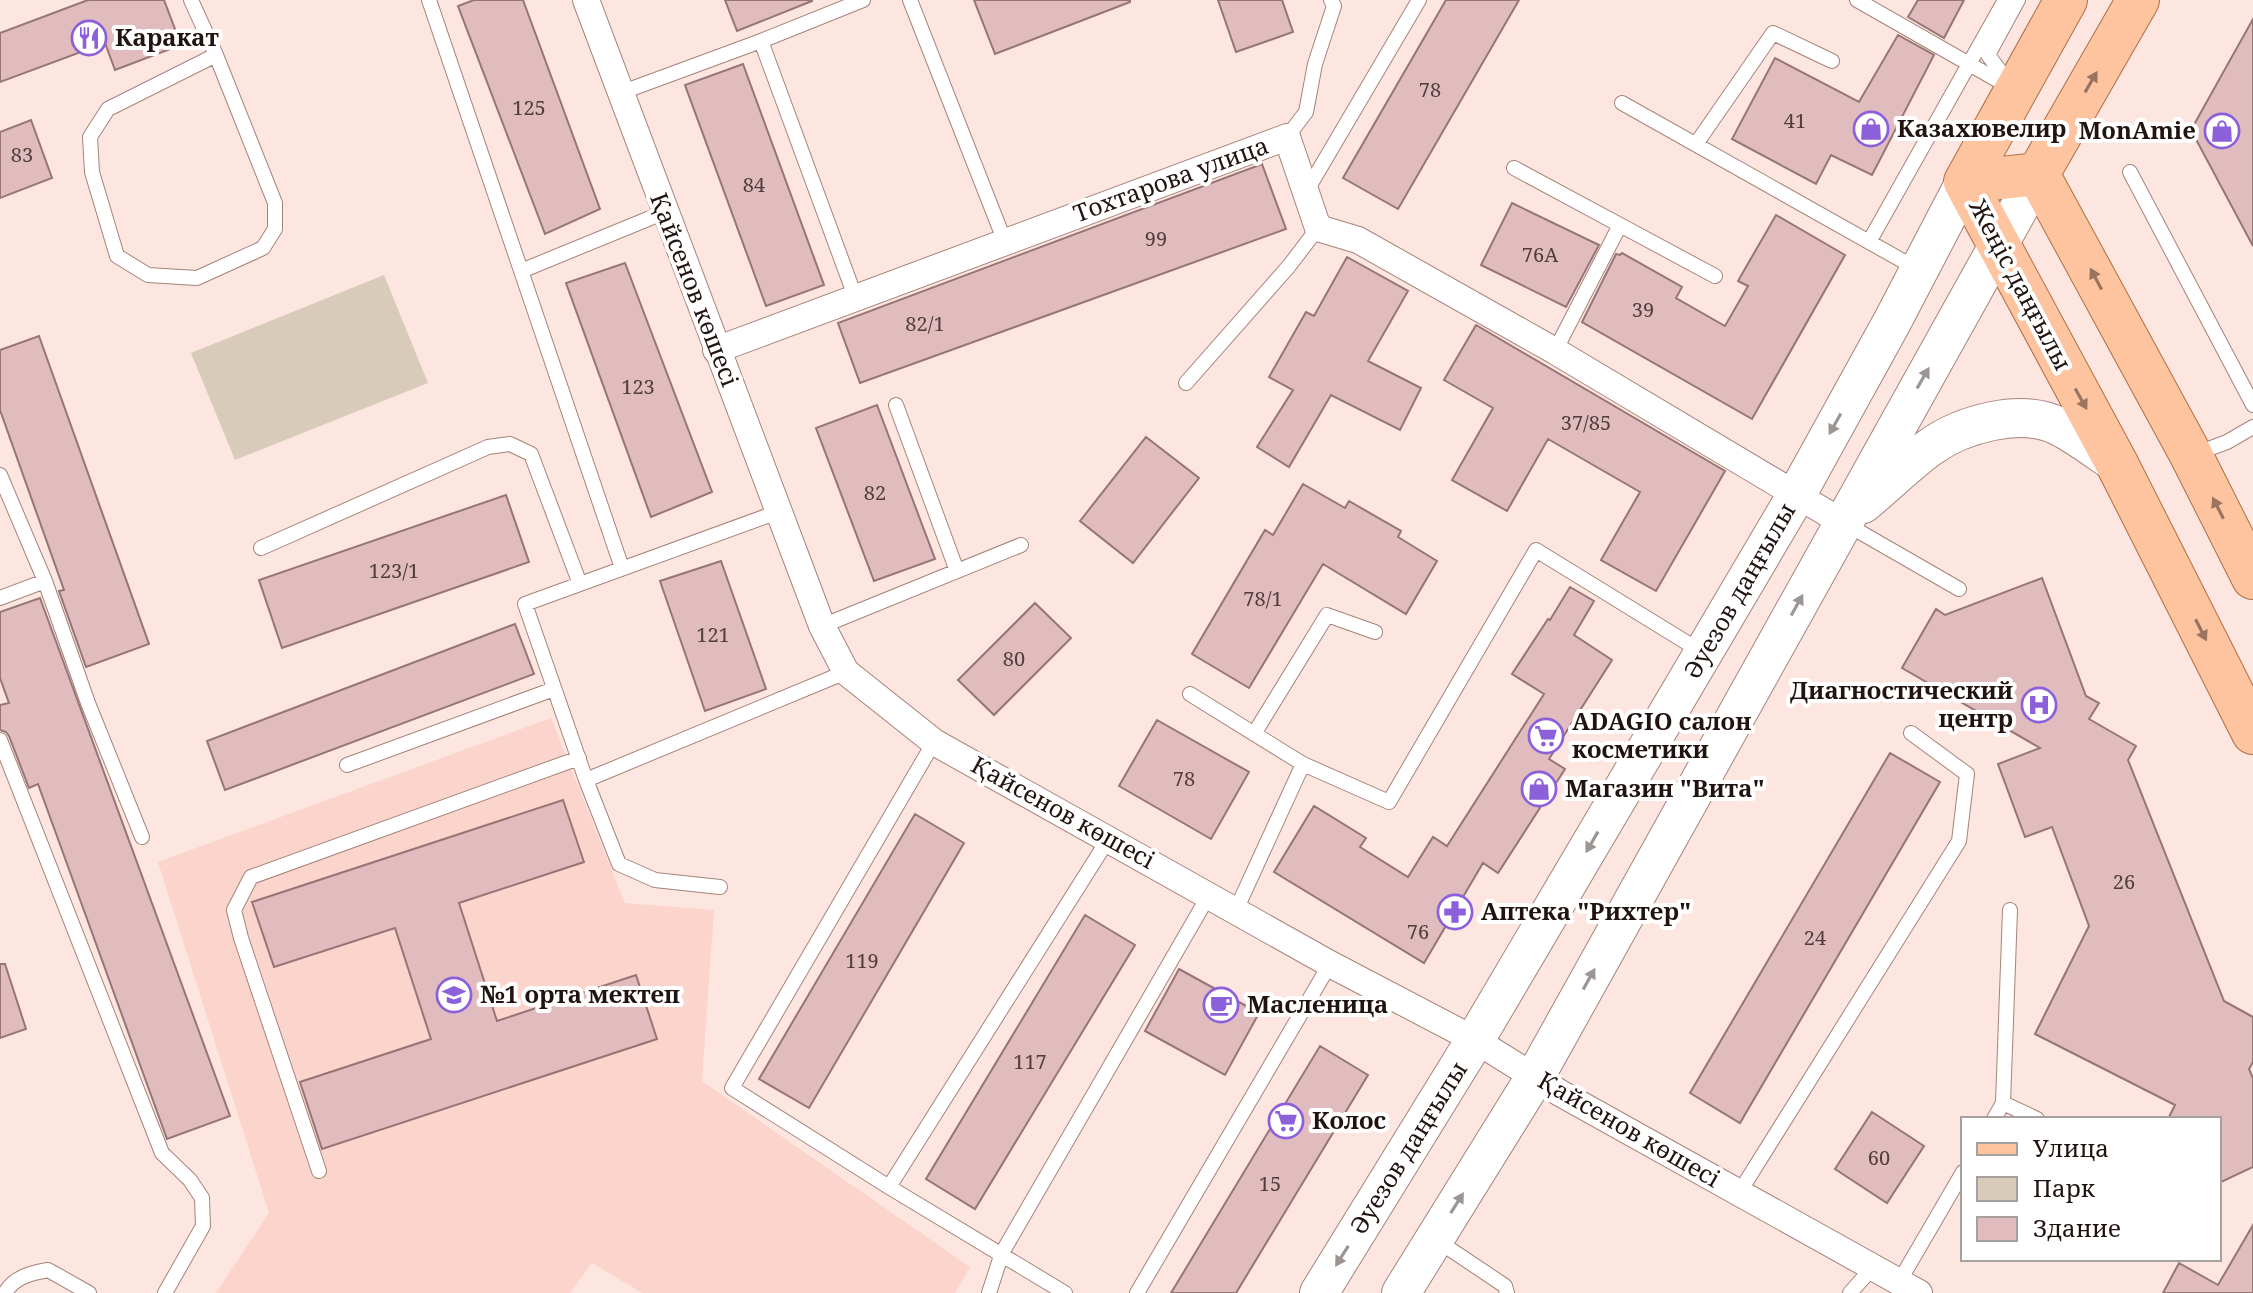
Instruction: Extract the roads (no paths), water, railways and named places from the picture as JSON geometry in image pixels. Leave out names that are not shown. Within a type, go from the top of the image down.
[{"type":"main road","name":"Әуезов даңғылы","points":[[1319,1293],[1475,1040],[1797,494],[2066,0]]},
{"type":"main road","points":[[1401,1293],[1535,1077],[1842,522],[2138,0]]},
{"type":"main road","points":[[2038,174],[2191,455],[2253,578]]},
{"type":"main road","name":"Жеңіс даңғылы","points":[[2038,174],[1965,182],[2117,464],[2253,733]]},
{"type":"main road","points":[[1842,522],[1931,446],[1966,429],[1992,421],[2024,417],[2057,425],[2117,464]]},
{"type":"main road","points":[[1725,616],[1775,645]]},
{"type":"street","name":"Қайсенов көшесі","points":[[588,1],[778,512],[822,626],[846,672],[934,742],[1330,964],[1475,1040],[1560,1093],[1909,1288]]},
{"type":"street","name":"Тохтарова улица","points":[[716,350],[1287,137],[1318,228]]},
{"type":"street","points":[[1318,228],[1358,240],[1555,351],[1842,522]]},
{"type":"lane","points":[[191,0],[216,55],[275,203],[275,229],[263,248],[197,278],[148,275],[117,256],[92,172],[90,137],[108,109],[216,55]]},
{"type":"lane","points":[[429,0],[622,568]]},
{"type":"lane","points":[[620,93],[863,0]]},
{"type":"lane","points":[[910,0],[1005,242]]},
{"type":"lane","points":[[1287,137],[1306,112],[1315,64],[1334,6],[1331,0]]},
{"type":"lane","points":[[1306,192],[1419,0]]},
{"type":"lane","points":[[1857,0],[2015,90]]},
{"type":"lane","points":[[1869,242],[2005,0]]},
{"type":"lane","points":[[2015,90],[1988,55],[2018,0]]},
{"type":"lane","points":[[1696,144],[1773,33],[1832,61]]},
{"type":"lane","points":[[761,41],[856,299]]},
{"type":"lane","points":[[1622,103],[1919,270]]},
{"type":"lane","points":[[1514,168],[1715,276]]},
{"type":"lane","points":[[2130,172],[2253,405]]},
{"type":"lane","points":[[521,271],[665,212]]},
{"type":"lane","points":[[1555,351],[1620,225]]},
{"type":"lane","points":[[1186,383],[1289,266],[1318,228]]},
{"type":"lane","points":[[896,405],[957,571]]},
{"type":"lane","points":[[2191,455],[2227,442],[2253,427]]},
{"type":"lane","points":[[261,548],[488,447],[510,444],[531,454],[580,584]]},
{"type":"lane","points":[[0,475],[45,581],[88,703],[142,837]]},
{"type":"lane","points":[[720,887],[655,880],[619,864],[586,780],[525,604],[778,512]]},
{"type":"lane","points":[[1842,522],[1959,589]]},
{"type":"lane","points":[[822,626],[1021,545]]},
{"type":"lane","points":[[1190,694],[1303,764],[1389,802],[1536,550],[1703,652]]},
{"type":"lane","points":[[0,598],[45,581]]},
{"type":"lane","points":[[1254,734],[1327,615],[1375,632]]},
{"type":"lane","points":[[586,780],[846,672]]},
{"type":"lane","points":[[347,765],[554,689]]},
{"type":"lane","points":[[1739,1193],[1959,841],[1967,774],[1911,733]]},
{"type":"lane","points":[[0,740],[162,1153],[190,1180],[202,1198],[203,1226],[165,1293]]},
{"type":"lane","points":[[934,742],[732,1088],[1065,1293]]},
{"type":"lane","points":[[319,1171],[234,910],[251,877],[579,758]]},
{"type":"lane","points":[[1236,910],[1303,764]]},
{"type":"lane","points":[[889,1187],[1109,838]]},
{"type":"lane","points":[[989,1293],[1002,1253],[1209,895]]},
{"type":"lane","points":[[1995,1117],[2003,1103],[2010,910]]},
{"type":"lane","points":[[1137,1293],[1330,964]]},
{"type":"lane","points":[[2003,1103],[2033,1117]]},
{"type":"lane","points":[[1909,1288],[1961,1176]]},
{"type":"lane","points":[[1434,1239],[1505,1286],[1507,1293]]},
{"type":"lane","points":[[1850,1293],[1873,1267]]},
{"type":"lane","points":[[4,1287],[25,1275],[48,1270],[89,1293]]},
{"type":"place","name":"Каракат","points":[[89,38]]},
{"type":"place","name":"Казахювелир","points":[[1871,129]]},
{"type":"place","name":"MonAmie","points":[[2222,131]]},
{"type":"place","name":"Диагностический центр","points":[[2039,705]]},
{"type":"place","name":"ADAGIO салон косметики","points":[[1546,736]]},
{"type":"place","name":"Магазин \"Вита\"","points":[[1539,789]]},
{"type":"place","name":"Аптека \"Рихтер\"","points":[[1455,912]]},
{"type":"place","name":"№1 орта мектеп","points":[[454,995]]},
{"type":"place","name":"Масленица","points":[[1221,1005]]},
{"type":"place","name":"Колос","points":[[1286,1121]]}]
